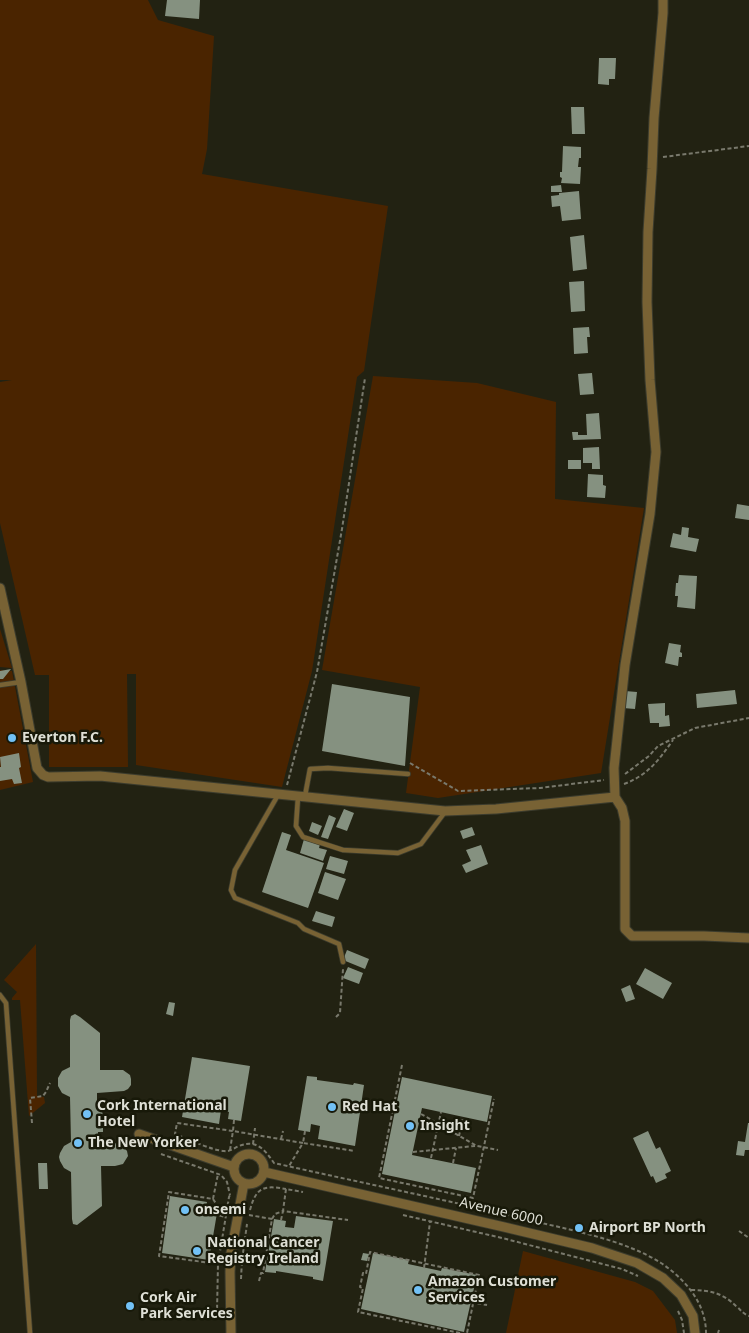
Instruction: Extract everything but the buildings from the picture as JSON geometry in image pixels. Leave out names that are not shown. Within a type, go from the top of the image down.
[{"type":"street","points":[[663,0],[648,232],[647,302],[650,380],[656,452],[650,514],[625,665],[614,768],[614,797],[622,808],[625,821],[624,930],[632,936],[749,938]]},
{"type":"street","points":[[0,588],[21,682],[37,768],[43,775],[48,777],[100,776],[445,811],[496,809],[614,797]]},
{"type":"street","points":[[139,1134],[234,1167]]},
{"type":"street","points":[[252,1154],[260,1158],[264,1172],[259,1180],[249,1184],[236,1177],[234,1167],[238,1158],[252,1154]]},
{"type":"street","name":"Avenue 6000","points":[[264,1172],[592,1248],[636,1263],[663,1278],[681,1295],[693,1316],[695,1333]]},
{"type":"street","points":[[231,1333],[231,1253],[244,1183]]},
{"type":"lane","points":[[0,685],[21,682]]},
{"type":"lane","points":[[408,774],[310,768],[301,797],[296,826],[303,837],[343,850],[398,852],[421,844],[445,811]]},
{"type":"lane","points":[[281,794],[235,870],[231,890],[235,898],[298,923],[304,929],[340,944],[343,962]]},
{"type":"lane","points":[[0,995],[6,1003],[30,1333]]},
{"type":"path","points":[[653,158],[749,146]]},
{"type":"path","points":[[281,794],[317,672],[342,529],[365,378]]},
{"type":"path","points":[[623,776],[649,756],[658,746],[695,728],[749,718]]},
{"type":"path","points":[[615,787],[633,781],[650,770],[674,738]]},
{"type":"path","points":[[410,763],[458,791],[540,788],[604,780]]},
{"type":"path","points":[[336,1017],[340,1013],[343,962]]},
{"type":"path","points":[[402,1065],[379,1178],[473,1198],[494,1099]]},
{"type":"path","points":[[32,1123],[30,1098],[43,1096],[50,1083]]},
{"type":"path","points":[[431,1158],[441,1112]]},
{"type":"path","points":[[421,1114],[477,1146]]},
{"type":"path","points":[[458,1136],[463,1117]]},
{"type":"path","points":[[103,1120],[133,1120]]},
{"type":"path","points":[[230,1150],[234,1120]]},
{"type":"path","points":[[305,1131],[303,1143],[289,1166],[274,1163],[266,1150],[253,1144],[246,1144],[223,1151],[175,1134],[177,1123],[233,1131],[254,1135],[281,1139],[303,1143],[355,1151]]},
{"type":"path","points":[[253,1144],[255,1128]]},
{"type":"path","points":[[281,1139],[283,1131]]},
{"type":"path","points":[[413,1152],[477,1146],[498,1150]]},
{"type":"path","points":[[453,1163],[456,1148]]},
{"type":"path","points":[[161,1154],[218,1174],[227,1182],[230,1195]]},
{"type":"path","points":[[218,1174],[213,1199],[219,1208],[218,1215],[226,1217]]},
{"type":"path","points":[[272,1219],[249,1215],[253,1199],[258,1191],[267,1186],[311,1194]]},
{"type":"path","points":[[281,1220],[286,1189]]},
{"type":"path","points":[[213,1199],[169,1192],[159,1256],[218,1264]]},
{"type":"path","points":[[259,1281],[261,1273],[263,1273],[272,1219],[275,1214],[283,1211],[348,1220]]},
{"type":"path","points":[[402,1215],[502,1238],[622,1269],[643,1279]]},
{"type":"path","points":[[424,1268],[430,1222]]},
{"type":"path","points":[[241,1286],[242,1260],[247,1224]]},
{"type":"path","points":[[739,1231],[749,1238]]},
{"type":"path","points":[[460,1333],[358,1312],[363,1288],[360,1287],[362,1273],[366,1274],[370,1252],[479,1275],[467,1333]]},
{"type":"path","points":[[691,1290],[715,1292],[749,1316]]},
{"type":"path","points":[[472,1302],[488,1305]]},
{"type":"path","points":[[676,1308],[682,1320],[684,1333]]},
{"type":"shaded area","points":[[0,0],[148,0],[158,20],[214,36],[207,149],[202,174],[388,206],[364,371],[357,377],[312,671],[282,787],[136,765],[136,674],[127,674],[128,767],[49,767],[49,675],[35,675],[0,523],[0,382],[12,380],[0,380]]},
{"type":"shaded area","points":[[373,376],[477,383],[556,402],[555,499],[644,508],[601,773],[438,798],[406,793],[420,687],[322,670]]},
{"type":"shaded area","points":[[0,629],[12,668],[0,667]]},
{"type":"shaded area","name":"Everton F.C.","points":[[0,670],[12,671],[33,782],[0,790]]},
{"type":"shaded area","points":[[36,944],[37,1096],[44,1097],[45,1103],[29,1116],[20,1000],[12,1000],[17,992],[4,980]]},
{"type":"shaded area","points":[[523,1251],[635,1282],[653,1291],[675,1320],[677,1333],[506,1333]]},
{"type":"place","name":"Everton F.C.","points":[[12,738]]},
{"type":"place","name":"Red Hat","points":[[332,1107]]},
{"type":"place","name":"Cork International Hotel","points":[[87,1114]]},
{"type":"place","name":"Insight","points":[[410,1126]]},
{"type":"place","name":"The New Yorker","points":[[78,1143]]},
{"type":"place","name":"onsemi","points":[[185,1210]]},
{"type":"place","name":"Airport BP North","points":[[579,1228]]},
{"type":"place","name":"National Cancer Registry Ireland","points":[[197,1251]]},
{"type":"place","name":"Amazon Customer Services","points":[[418,1290]]},
{"type":"place","name":"Cork Air Park Services","points":[[130,1306]]}]
